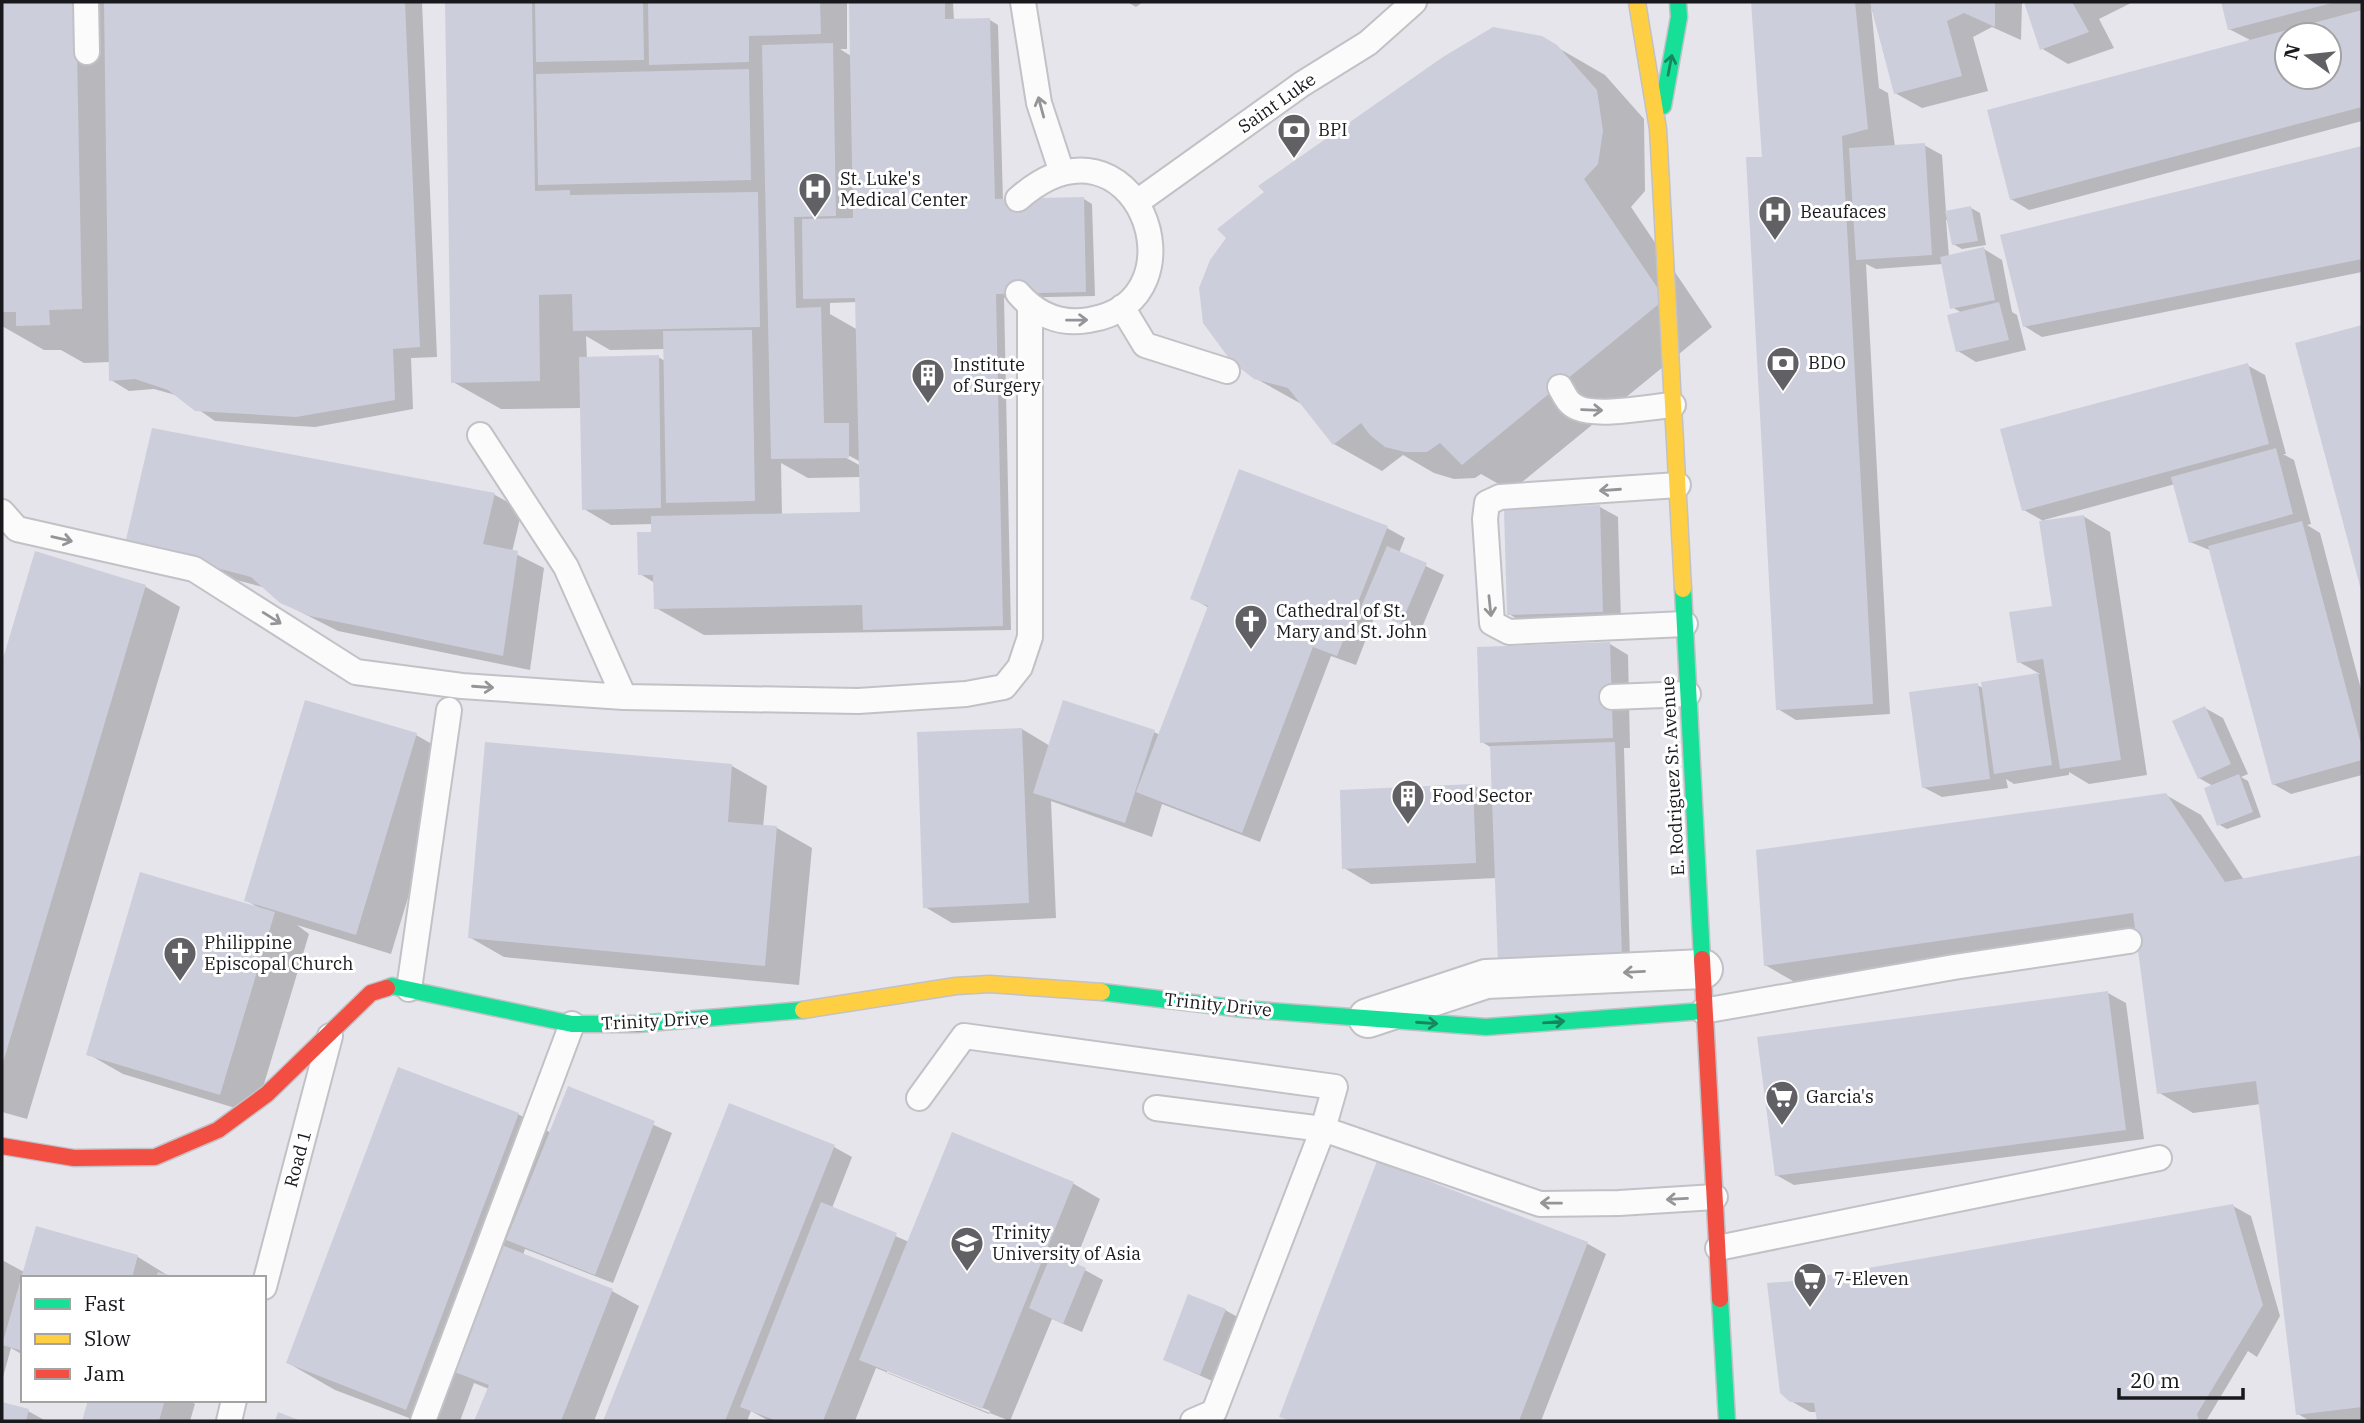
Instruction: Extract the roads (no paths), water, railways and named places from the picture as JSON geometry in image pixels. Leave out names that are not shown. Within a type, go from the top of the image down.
[{"type":"street","name":"E. Rodriguez Sr. Avenue","points":[[1637,2],[1638,22],[1658,129],[1703,968],[1703,1011],[1727,1421]]},
{"type":"street","name":"E. Rodriguez Sr. Avenue","points":[[1658,129],[1679,17],[1678,2]]},
{"type":"street","name":"Trinity Drive","points":[[1368,1018],[1486,979],[1703,968]]},
{"type":"street","name":"Trinity Drive","points":[[2,1146],[74,1158],[155,1157],[218,1130],[267,1094],[371,993],[393,986],[572,1024],[637,1024],[810,1010],[956,986],[990,985],[1095,991],[1243,1009],[1486,1027],[1703,1011]]},
{"type":"lane","points":[[86,2],[87,52]]},
{"type":"lane","points":[[1023,2],[1039,103],[1062,173]]},
{"type":"lane","name":"Saint Luke","points":[[1137,202],[1302,84],[1368,43],[1414,2]]},
{"type":"lane","points":[[2,512],[17,528],[194,569],[356,672],[462,686],[624,697],[858,701],[966,694],[1004,687],[1020,667],[1030,636],[1024,300],[1052,318],[1075,322],[1100,319],[1122,307],[1140,288],[1150,263],[1152,237],[1143,211],[1129,191],[1108,177],[1085,171],[1062,173],[1037,182],[1018,199]]},
{"type":"lane","points":[[1122,307],[1145,345],[1227,371]]},
{"type":"lane","points":[[1560,387],[1567,401],[1579,409],[1615,410],[1673,405]]},
{"type":"lane","points":[[480,435],[566,567],[624,697]]},
{"type":"lane","points":[[1678,485],[1500,497],[1487,503],[1485,519],[1492,623],[1509,632],[1685,624]]},
{"type":"lane","points":[[1612,697],[1688,694]]},
{"type":"lane","points":[[408,989],[449,710]]},
{"type":"lane","points":[[1703,1011],[1954,967],[2129,942]]},
{"type":"lane","points":[[423,1421],[572,1024]]},
{"type":"lane","name":"Road 1","points":[[266,1279],[331,1031]]},
{"type":"lane","points":[[919,1098],[964,1035],[1335,1087],[1322,1129],[1214,1412],[1193,1421]]},
{"type":"lane","points":[[1156,1108],[1322,1129],[1541,1204],[1619,1203],[1714,1197]]},
{"type":"lane","points":[[1718,1248],[2158,1158]]},
{"type":"lane","points":[[229,1421],[234,1402]]},
{"type":"place","name":"BPI","points":[[1294,160]]},
{"type":"place","name":"St. Luke's Medical Center","points":[[815,219]]},
{"type":"place","name":"Beaufaces","points":[[1775,242]]},
{"type":"place","name":"BDO","points":[[1783,393]]},
{"type":"place","name":"Institute of Surgery","points":[[928,405]]},
{"type":"place","name":"Cathedral of St. Mary and St. John","points":[[1251,651]]},
{"type":"place","name":"Food Sector","points":[[1408,826]]},
{"type":"place","name":"Philippine Episcopal Church","points":[[180,983]]},
{"type":"place","name":"Garcia's","points":[[1782,1127]]},
{"type":"place","name":"Trinity University of Asia","points":[[967,1273]]},
{"type":"place","name":"7-Eleven","points":[[1810,1309]]}]
